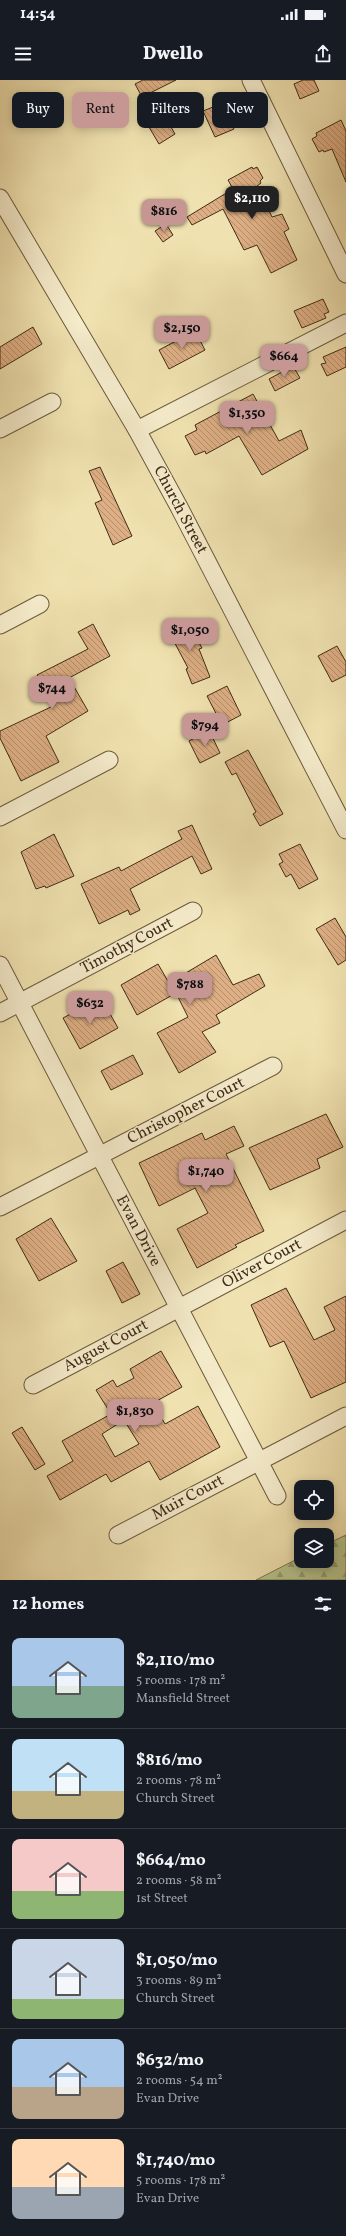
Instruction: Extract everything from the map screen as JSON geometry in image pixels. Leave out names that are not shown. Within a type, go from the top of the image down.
[{"type":"street","points":[[251,80],[346,274]]},
{"type":"street","name":"Church Street","points":[[0,198],[6,221],[137,430],[196,539],[346,830]]},
{"type":"street","points":[[137,430],[346,323]]},
{"type":"street","points":[[0,429],[52,402]]},
{"type":"street","points":[[0,624],[40,604]]},
{"type":"street","points":[[0,817],[109,760]]},
{"type":"street","name":"Timothy Court","points":[[0,1013],[193,911]]},
{"type":"street","name":"Evan Drive","points":[[0,965],[277,1496]]},
{"type":"street","name":"Christopher Court","points":[[0,1207],[273,1066]]},
{"type":"street","name":"Oliver Court","points":[[179,1308],[346,1220]]},
{"type":"street","name":"August Court","points":[[33,1385],[179,1308]]},
{"type":"street","name":"Muir Court","points":[[118,1535],[346,1416]]},
{"type":"green space","points":[[346,1535],[346,1580],[256,1580],[294,1561],[294,1568],[334,1568],[334,1541]]},
{"type":"building","points":[[143,80],[176,80],[152,92],[139,92],[135,84]]},
{"type":"building","points":[[303,80],[314,80],[319,91],[300,99],[294,84]]},
{"type":"building","points":[[212,107],[212,128],[234,129],[215,137],[204,111]]},
{"type":"building","points":[[341,120],[346,131],[346,182],[332,149],[319,152],[312,139],[317,136],[316,133]]},
{"type":"building","points":[[150,128],[172,128],[175,134],[159,144]]},
{"type":"building","points":[[252,167],[253,169],[257,167],[263,178],[260,181],[261,183],[257,186],[272,217],[282,214],[289,229],[284,232],[297,260],[271,273],[257,245],[244,250],[223,209],[192,225],[187,217],[233,189],[228,180]]},
{"type":"building","points":[[166,224],[173,235],[163,242],[155,231]]},
{"type":"building","points":[[323,299],[329,312],[324,314],[326,318],[302,328],[294,311]]},
{"type":"building","points":[[33,327],[42,344],[0,369],[0,347]]},
{"type":"building","points":[[195,331],[205,350],[169,369],[159,350]]},
{"type":"building","points":[[346,347],[346,367],[327,376],[321,364],[326,363],[323,357]]},
{"type":"building","points":[[293,366],[300,378],[275,391],[269,379]]},
{"type":"building","points":[[253,394],[279,441],[301,430],[308,449],[262,475],[239,436],[206,454],[205,451],[195,455],[185,436],[197,430],[195,425]]},
{"type":"building","points":[[100,467],[132,536],[113,545],[95,503],[102,500],[89,471]]},
{"type":"building","points":[[188,622],[202,648],[199,649],[210,677],[192,684],[186,669],[188,668],[169,632]]},
{"type":"building","points":[[93,624],[110,656],[69,678],[88,711],[46,736],[59,762],[21,781],[0,738],[0,731],[53,706],[37,675],[88,649],[78,632]]},
{"type":"building","points":[[337,646],[346,662],[346,675],[332,682],[318,656]]},
{"type":"building","points":[[227,686],[241,715],[222,725],[207,696]]},
{"type":"building","points":[[209,730],[220,753],[200,763],[189,741]]},
{"type":"building","points":[[248,750],[283,814],[260,826],[253,814],[256,812],[236,773],[232,775],[225,762]]},
{"type":"building","points":[[192,825],[212,869],[201,874],[192,856],[130,889],[140,910],[130,915],[128,910],[99,924],[81,884],[119,867],[121,871],[182,839],[178,831]]},
{"type":"building","points":[[54,834],[74,876],[46,888],[45,886],[36,889],[21,852]]},
{"type":"building","points":[[300,844],[318,879],[299,889],[291,874],[286,877],[279,864],[283,862],[279,854]]},
{"type":"building","points":[[335,918],[346,937],[346,960],[338,965],[316,929]]},
{"type":"building","points":[[216,955],[233,985],[259,974],[265,986],[216,1015],[220,1023],[202,1032],[216,1052],[179,1073],[157,1033],[188,1017],[176,993],[137,1015],[121,985],[158,964],[169,983]]},
{"type":"building","points":[[104,1003],[118,1028],[80,1049],[63,1018],[80,1009],[83,1014]]},
{"type":"building","points":[[133,1055],[143,1074],[111,1090],[101,1071]]},
{"type":"building","points":[[326,1114],[343,1147],[317,1159],[320,1168],[270,1190],[249,1148]]},
{"type":"building","points":[[234,1126],[244,1146],[226,1154],[264,1231],[235,1245],[237,1247],[197,1268],[177,1229],[208,1213],[195,1188],[159,1206],[139,1163],[202,1133],[205,1140]]},
{"type":"building","points":[[51,1218],[77,1261],[39,1281],[16,1239]]},
{"type":"building","points":[[123,1262],[140,1294],[122,1303],[106,1271]]},
{"type":"building","points":[[286,1288],[314,1340],[335,1330],[324,1307],[346,1296],[346,1382],[311,1398],[284,1341],[270,1347],[251,1305]]},
{"type":"building","points":[[161,1351],[182,1387],[153,1403],[165,1424],[198,1406],[220,1447],[160,1480],[149,1461],[111,1482],[106,1474],[60,1500],[47,1476],[73,1461],[62,1441],[111,1414],[96,1390],[113,1380],[117,1387],[134,1378],[130,1369]],"holes":[[[124,1420],[139,1444],[115,1457],[102,1434]]]},
{"type":"building","points":[[22,1427],[45,1464],[35,1470],[12,1433]]}]
